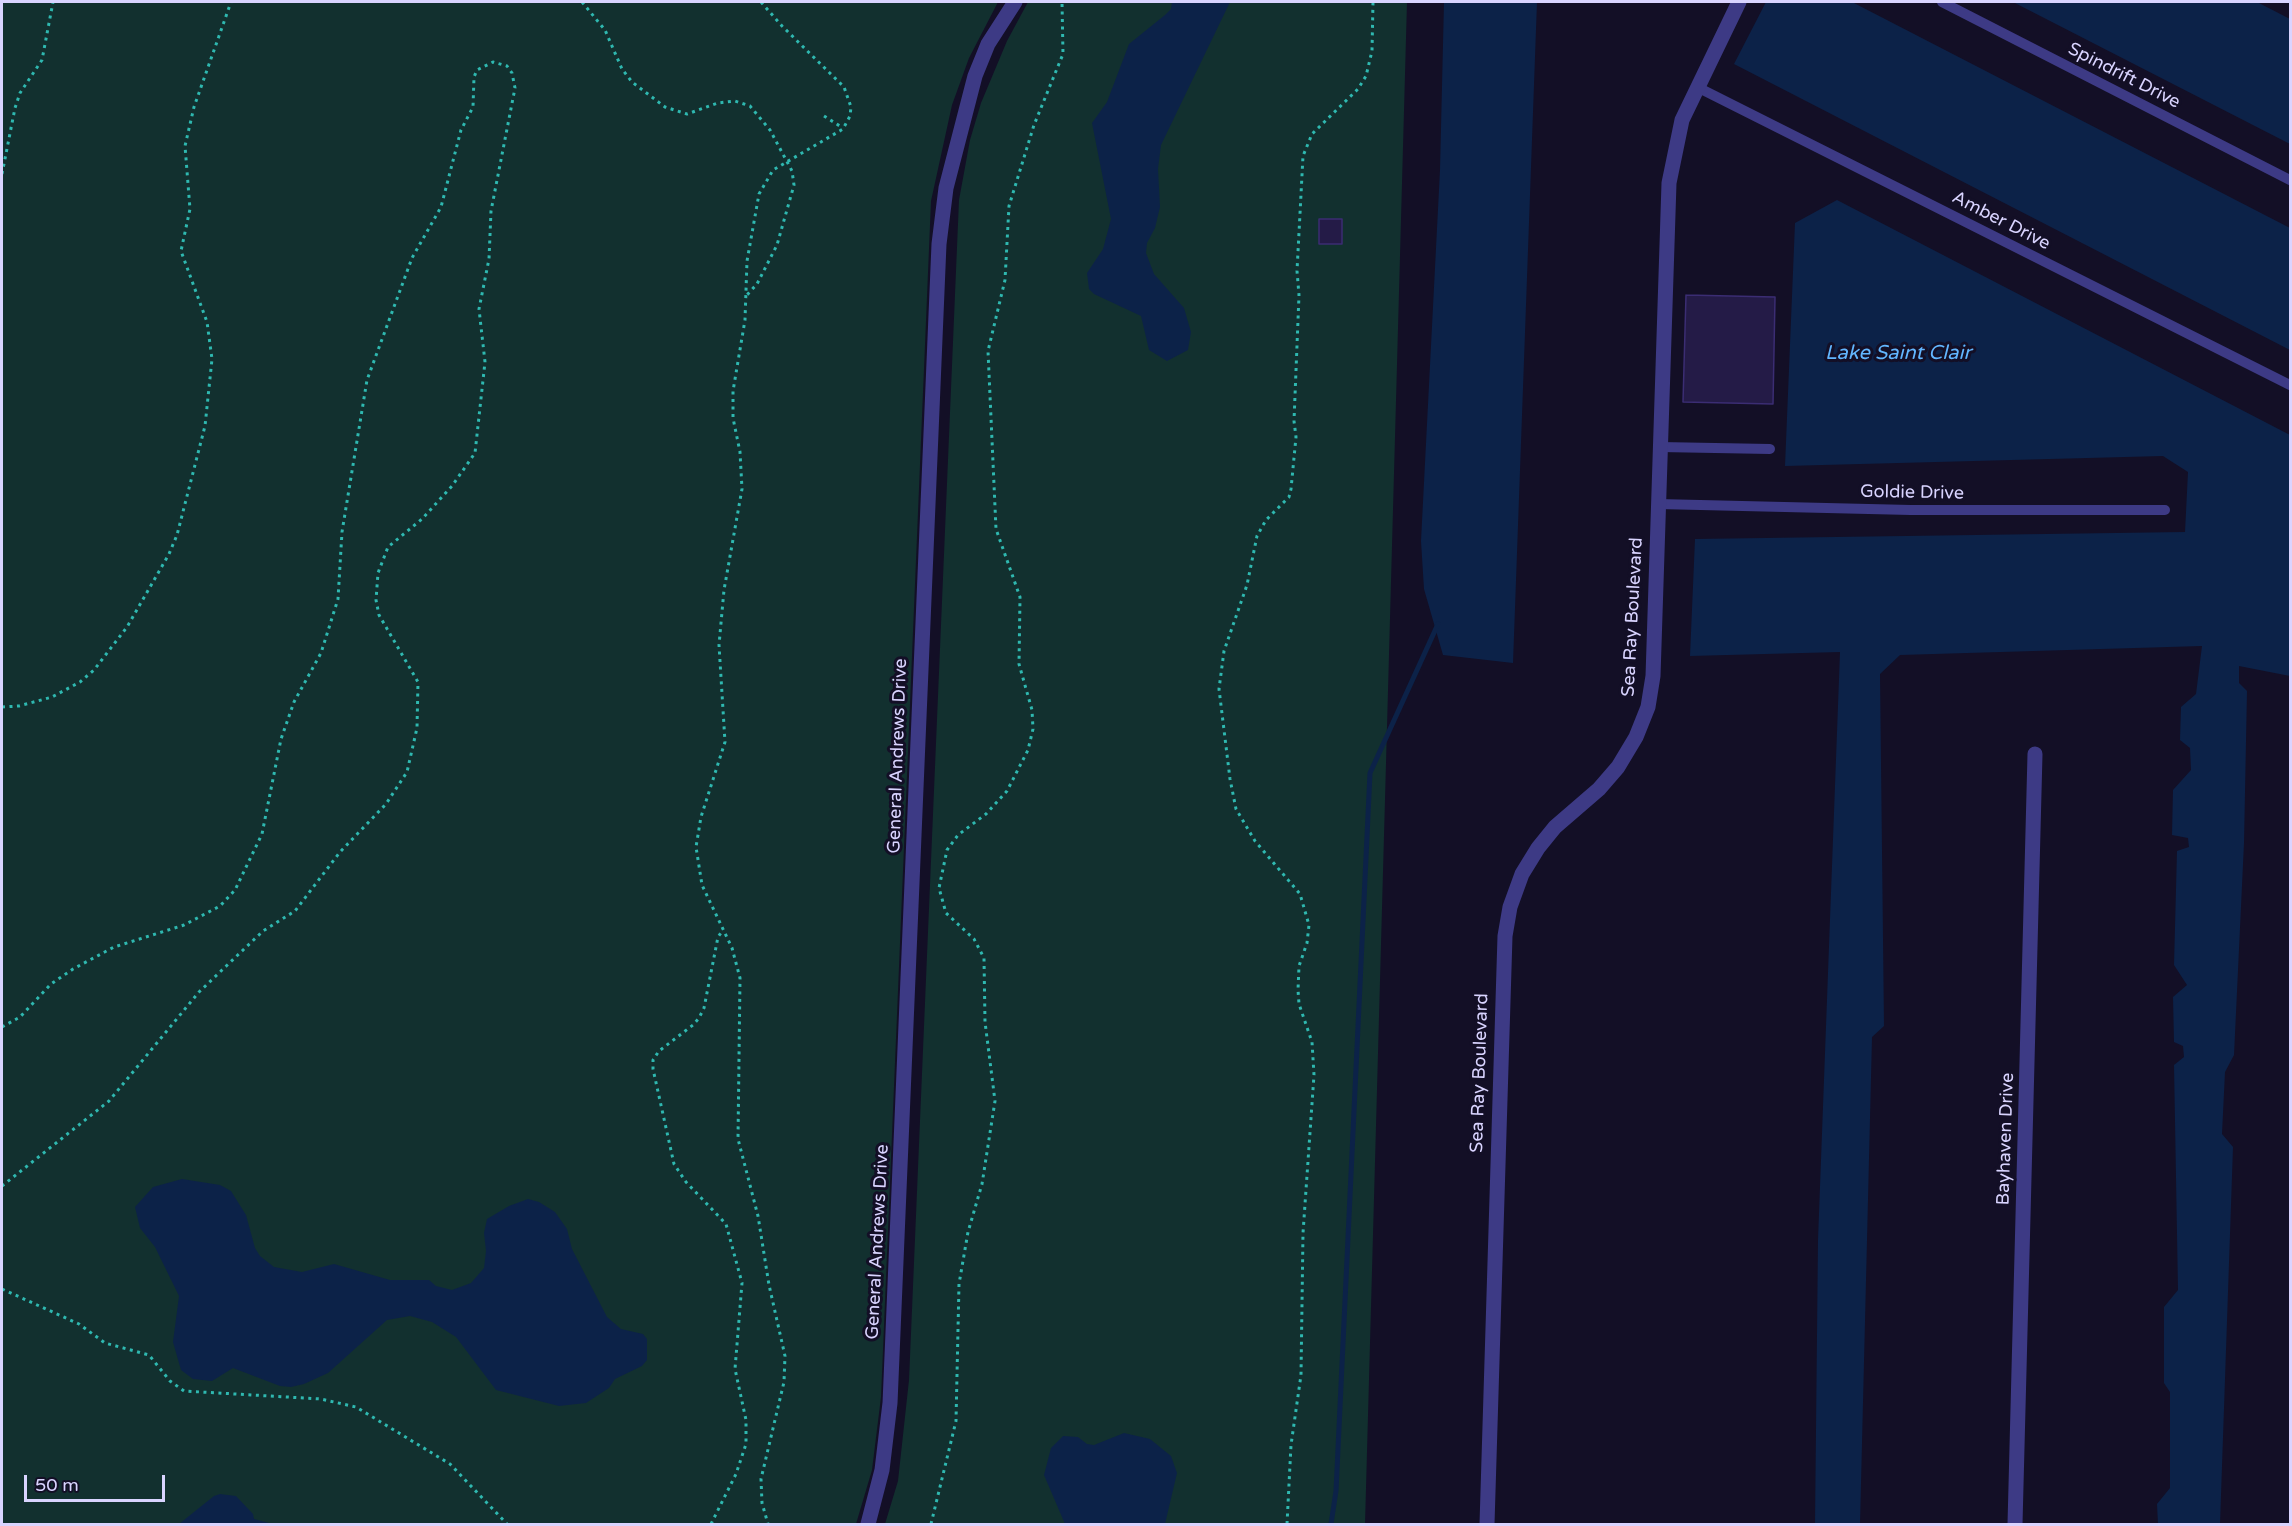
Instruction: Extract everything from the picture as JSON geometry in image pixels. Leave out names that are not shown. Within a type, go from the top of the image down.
[{"type":"street","name":"General Andrews Drive","points":[[868,1524],[882,1470],[890,1403],[939,244],[946,188],[975,76],[988,44],[1015,2]]},
{"type":"street","name":"Sea Ray Boulevard","points":[[1486,1524],[1505,936],[1510,907],[1522,874],[1538,848],[1555,827],[1599,789],[1618,767],[1636,737],[1648,707],[1653,676],[1669,183],[1682,120],[1739,2]]},
{"type":"street","name":"Bayhaven Drive","points":[[2015,1524],[2035,754]]},
{"type":"lane","name":"Spindrift Drive","points":[[1942,2],[2290,180]]},
{"type":"lane","name":"Amber Drive","points":[[1697,87],[2290,385]]},
{"type":"lane","points":[[1660,447],[1770,449]]},
{"type":"lane","name":"Goldie Drive","points":[[1658,504],[1911,510],[2165,510]]},
{"type":"path","points":[[2,174],[15,108],[20,93],[42,60],[53,2]]},
{"type":"path","points":[[2,707],[19,706],[52,697],[80,682],[94,670],[127,627],[169,554],[177,535],[205,426],[212,359],[207,322],[181,251],[190,208],[185,146],[194,107],[231,2]]},
{"type":"path","points":[[582,2],[605,30],[622,69],[638,87],[665,107],[687,114],[718,103],[735,101],[750,106],[770,130],[792,171],[794,185],[777,245],[758,284],[746,296]]},
{"type":"path","points":[[761,2],[844,87],[851,107],[850,116],[843,129],[768,176],[759,194],[746,270],[744,329],[733,399],[741,468],[741,503],[724,590],[718,645],[724,742],[701,816],[696,847],[702,885],[732,948],[740,978],[738,1139],[758,1216],[770,1293],[785,1356],[784,1382],[761,1479],[762,1503],[768,1524]]},
{"type":"path","points":[[931,1524],[956,1421],[959,1284],[968,1232],[982,1184],[994,1101],[986,1030],[984,958],[974,939],[946,913],[939,888],[947,850],[958,835],[986,814],[1007,791],[1028,750],[1033,729],[1032,710],[1019,664],[1020,597],[996,529],[988,351],[1005,280],[1009,206],[1034,125],[1064,54],[1062,2]]},
{"type":"path","points":[[1287,1524],[1291,1445],[1301,1375],[1303,1233],[1314,1075],[1312,1042],[1299,1004],[1298,990],[1299,966],[1307,943],[1309,924],[1300,894],[1255,842],[1236,809],[1219,689],[1226,645],[1247,585],[1257,536],[1266,520],[1289,497],[1291,489],[1296,437],[1294,421],[1299,295],[1297,271],[1303,156],[1312,134],[1358,89],[1366,76],[1371,51],[1373,2]]},
{"type":"path","points":[[2,1027],[20,1017],[51,984],[73,969],[114,947],[184,925],[220,906],[235,890],[262,834],[281,739],[294,702],[321,653],[338,599],[342,532],[367,380],[412,258],[441,207],[460,130],[473,107],[474,77],[477,70],[494,62],[507,66],[512,73],[515,88],[491,211],[489,259],[479,309],[485,362],[476,453],[452,486],[422,519],[388,547],[378,573],[376,600],[379,615],[418,682],[417,728],[407,772],[397,790],[340,852],[295,911],[263,931],[199,992],[109,1101],[2,1186]]},
{"type":"path","points":[[824,116],[843,129]]},
{"type":"path","points":[[711,1524],[736,1474],[746,1444],[746,1420],[736,1380],[734,1359],[742,1283],[726,1224],[686,1182],[674,1164],[652,1069],[653,1060],[659,1051],[693,1025],[704,1008],[718,937],[723,930]]},
{"type":"path","points":[[2,1289],[79,1324],[105,1343],[148,1355],[170,1382],[184,1391],[321,1399],[356,1407],[450,1464],[507,1524]]},
{"type":"green space","points":[[2,2],[998,2],[969,58],[952,105],[931,201],[881,1397],[872,1470],[856,1524],[2,1524]]},
{"type":"green space","points":[[1028,2],[1407,2],[1365,1524],[885,1524],[898,1481],[909,1380],[959,200],[970,140],[981,103],[1007,41]]},
{"type":"water","points":[[1172,2],[1230,2],[1161,145],[1158,169],[1160,207],[1155,228],[1147,243],[1146,253],[1154,274],[1184,308],[1191,332],[1188,350],[1167,361],[1149,350],[1141,316],[1094,294],[1089,289],[1087,273],[1103,249],[1111,219],[1092,123],[1107,102],[1129,44],[1165,15],[1171,9]]},
{"type":"water","points":[[1444,2],[1537,2],[1513,663],[1443,655],[1424,589],[1421,541],[1440,170]]},
{"type":"water","points":[[1766,2],[1852,2],[2290,228],[2290,350],[1734,64]]},
{"type":"water","points":[[2013,2],[2257,2],[2290,19],[2290,144]]},
{"type":"water","name":"Lake Saint Clair","points":[[1837,200],[2290,435],[2290,676],[2239,666],[2239,683],[2247,691],[2244,843],[2234,1055],[2225,1072],[2222,1134],[2233,1147],[2220,1524],[2158,1524],[2157,1504],[2170,1488],[2170,1392],[2164,1383],[2164,1307],[2178,1290],[2174,1065],[2184,1057],[2183,1046],[2174,1042],[2173,997],[2187,985],[2174,965],[2177,851],[2189,847],[2188,838],[2172,835],[2173,790],[2191,770],[2190,748],[2180,740],[2181,707],[2196,694],[2202,646],[1900,655],[1880,674],[1884,1026],[1872,1037],[1860,1524],[1815,1524],[1818,1240],[1840,652],[1690,656],[1695,539],[2185,532],[2188,472],[2163,456],[1785,466],[1795,223]]},
{"type":"water","points":[[182,1179],[220,1185],[231,1191],[246,1215],[255,1248],[260,1256],[274,1267],[302,1272],[334,1264],[390,1280],[429,1280],[436,1286],[452,1290],[471,1283],[484,1268],[486,1251],[484,1233],[487,1219],[509,1206],[528,1199],[539,1202],[555,1212],[567,1229],[572,1249],[607,1317],[621,1329],[643,1334],[647,1339],[647,1360],[642,1366],[615,1379],[609,1388],[586,1403],[559,1406],[496,1390],[456,1337],[432,1322],[410,1316],[387,1320],[328,1373],[304,1384],[291,1387],[280,1386],[233,1368],[212,1381],[193,1379],[181,1370],[173,1342],[179,1296],[155,1247],[140,1228],[135,1207],[153,1187]]},
{"type":"water","points":[[1124,1433],[1150,1439],[1171,1456],[1177,1473],[1165,1524],[1065,1524],[1044,1475],[1051,1448],[1063,1436],[1078,1437],[1087,1444],[1094,1445]]},
{"type":"water","points":[[220,1494],[236,1496],[253,1514],[254,1519],[273,1524],[179,1524],[214,1496]]},
{"type":"building","points":[[1319,219],[1342,219],[1342,244],[1319,244]]},
{"type":"building","points":[[1686,295],[1775,297],[1773,404],[1683,402]]},
{"type":"waterway","points":[[1331,1524],[1336,1491],[1370,773],[1438,624]]}]
